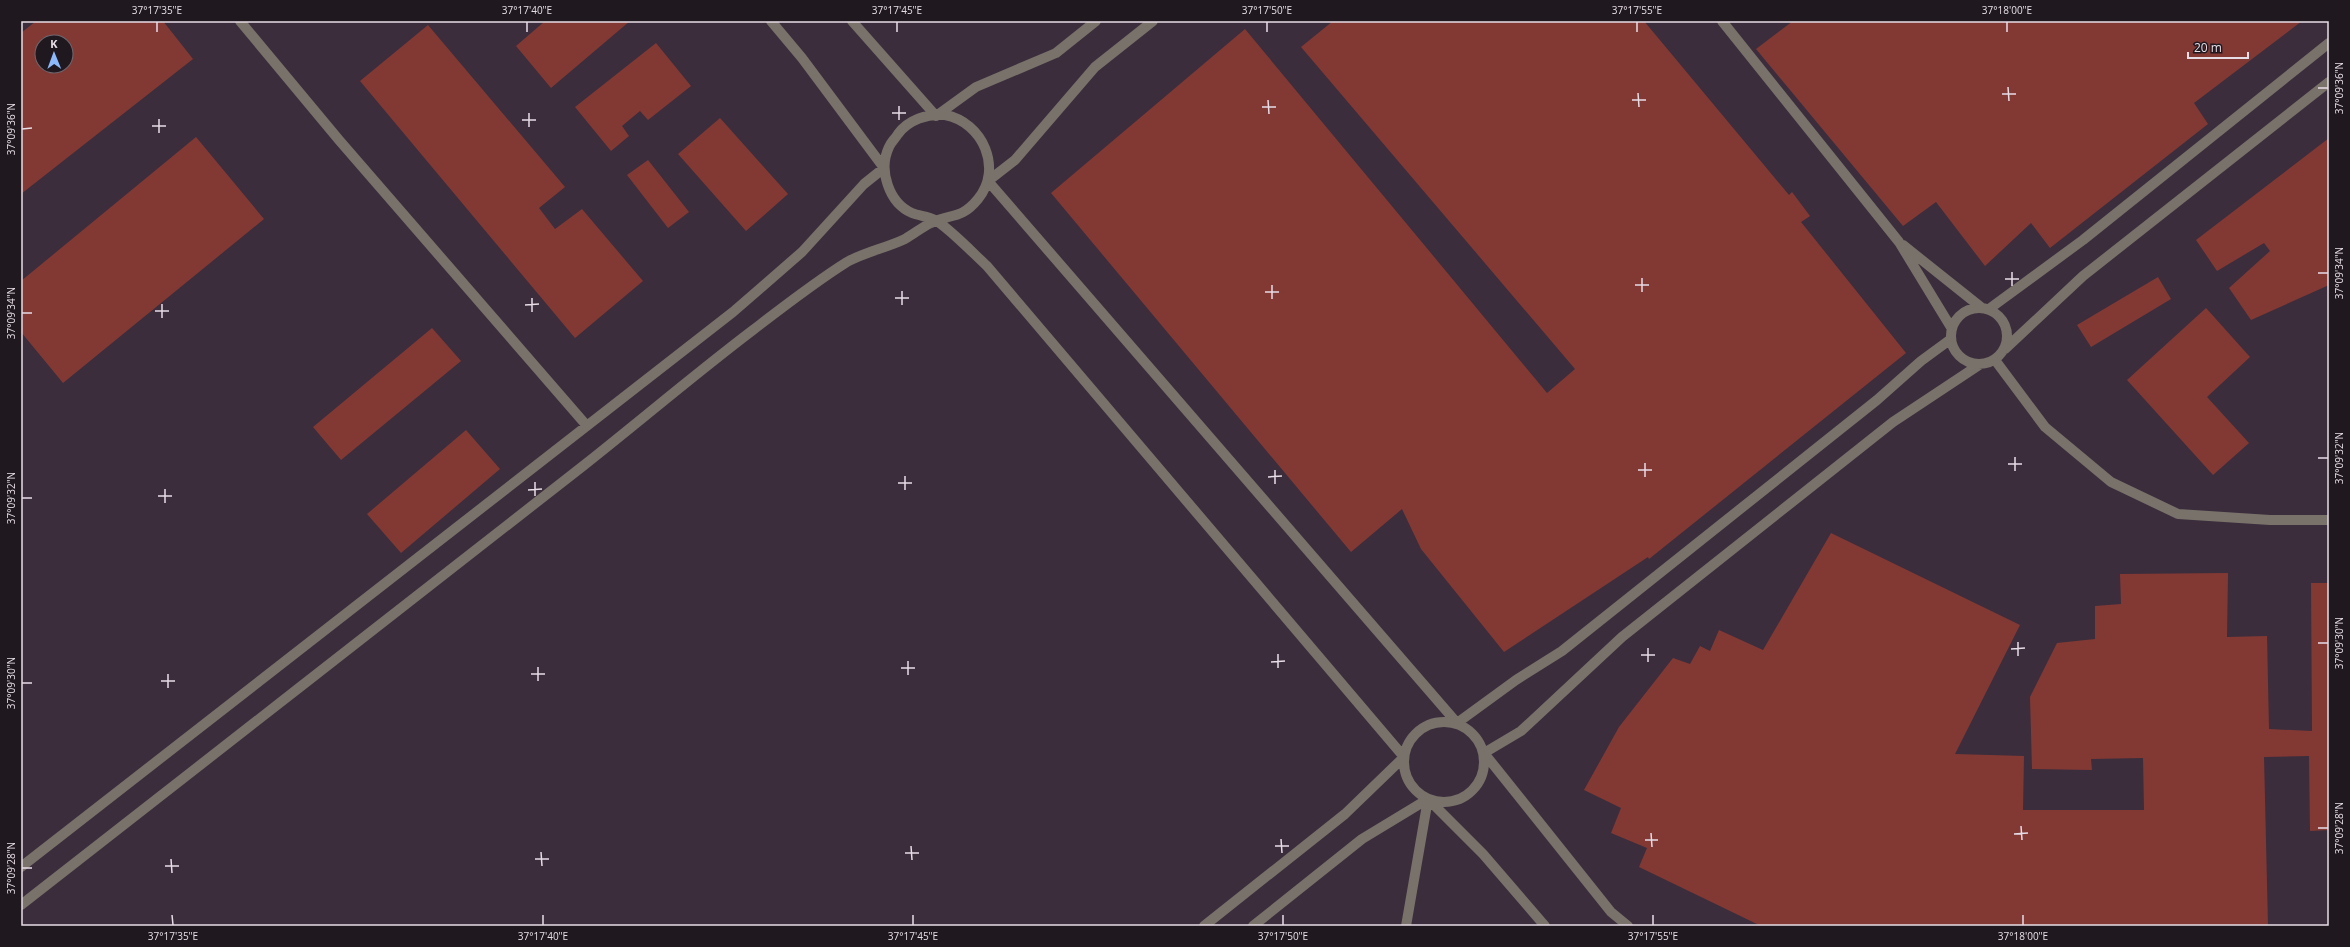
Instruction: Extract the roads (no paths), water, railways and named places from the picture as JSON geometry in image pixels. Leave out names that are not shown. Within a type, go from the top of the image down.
[{"type":"street","points":[[240,21],[339,140],[587,426]]},
{"type":"street","points":[[771,21],[802,58],[884,168]]},
{"type":"street","points":[[852,21],[936,116]]},
{"type":"street","points":[[936,116],[976,87],[1056,53],[1096,21]]},
{"type":"street","points":[[988,181],[1015,160],[1096,68],[1153,21]]},
{"type":"street","points":[[1722,21],[1899,242],[1951,334],[1953,347],[1963,360],[1980,365]]},
{"type":"street","points":[[1545,926],[1483,854],[1428,799],[1416,791],[1408,780],[1403,767],[1404,757],[1411,738],[1424,726],[1443,721],[1457,723],[1516,680],[1562,651],[1877,400],[1951,334],[1960,315],[1966,311],[1986,308],[2082,240],[2329,43]]},
{"type":"street","points":[[1484,753],[1521,731],[1622,637],[1893,422],[1980,365],[1995,360],[2083,276],[2329,82]]},
{"type":"street","points":[[929,115],[936,116],[945,115],[962,121],[977,133],[985,146],[990,164],[988,181],[980,198],[964,213],[954,218],[935,220],[910,213],[896,200],[888,186],[884,168],[888,148],[902,128],[929,115]]},
{"type":"street","points":[[21,868],[733,312],[802,252],[864,184],[884,168]]},
{"type":"street","points":[[988,181],[1457,723],[1474,733],[1484,753],[1611,912],[1628,926]]},
{"type":"street","points":[[935,220],[987,266],[1404,757]]},
{"type":"street","points":[[21,905],[627,432],[753,330],[850,260],[904,239],[935,220]]},
{"type":"street","points":[[1899,242],[1986,308],[1998,314],[2008,330],[2005,349]]},
{"type":"street","points":[[1995,360],[2045,428],[2111,482],[2178,514],[2270,520],[2329,520]]},
{"type":"street","points":[[1253,926],[1362,839],[1428,799],[1442,802],[1455,801],[1468,795],[1481,780],[1485,767],[1484,753]]},
{"type":"street","points":[[1204,926],[1345,814],[1404,757]]},
{"type":"street","points":[[1406,926],[1428,799]]}]
